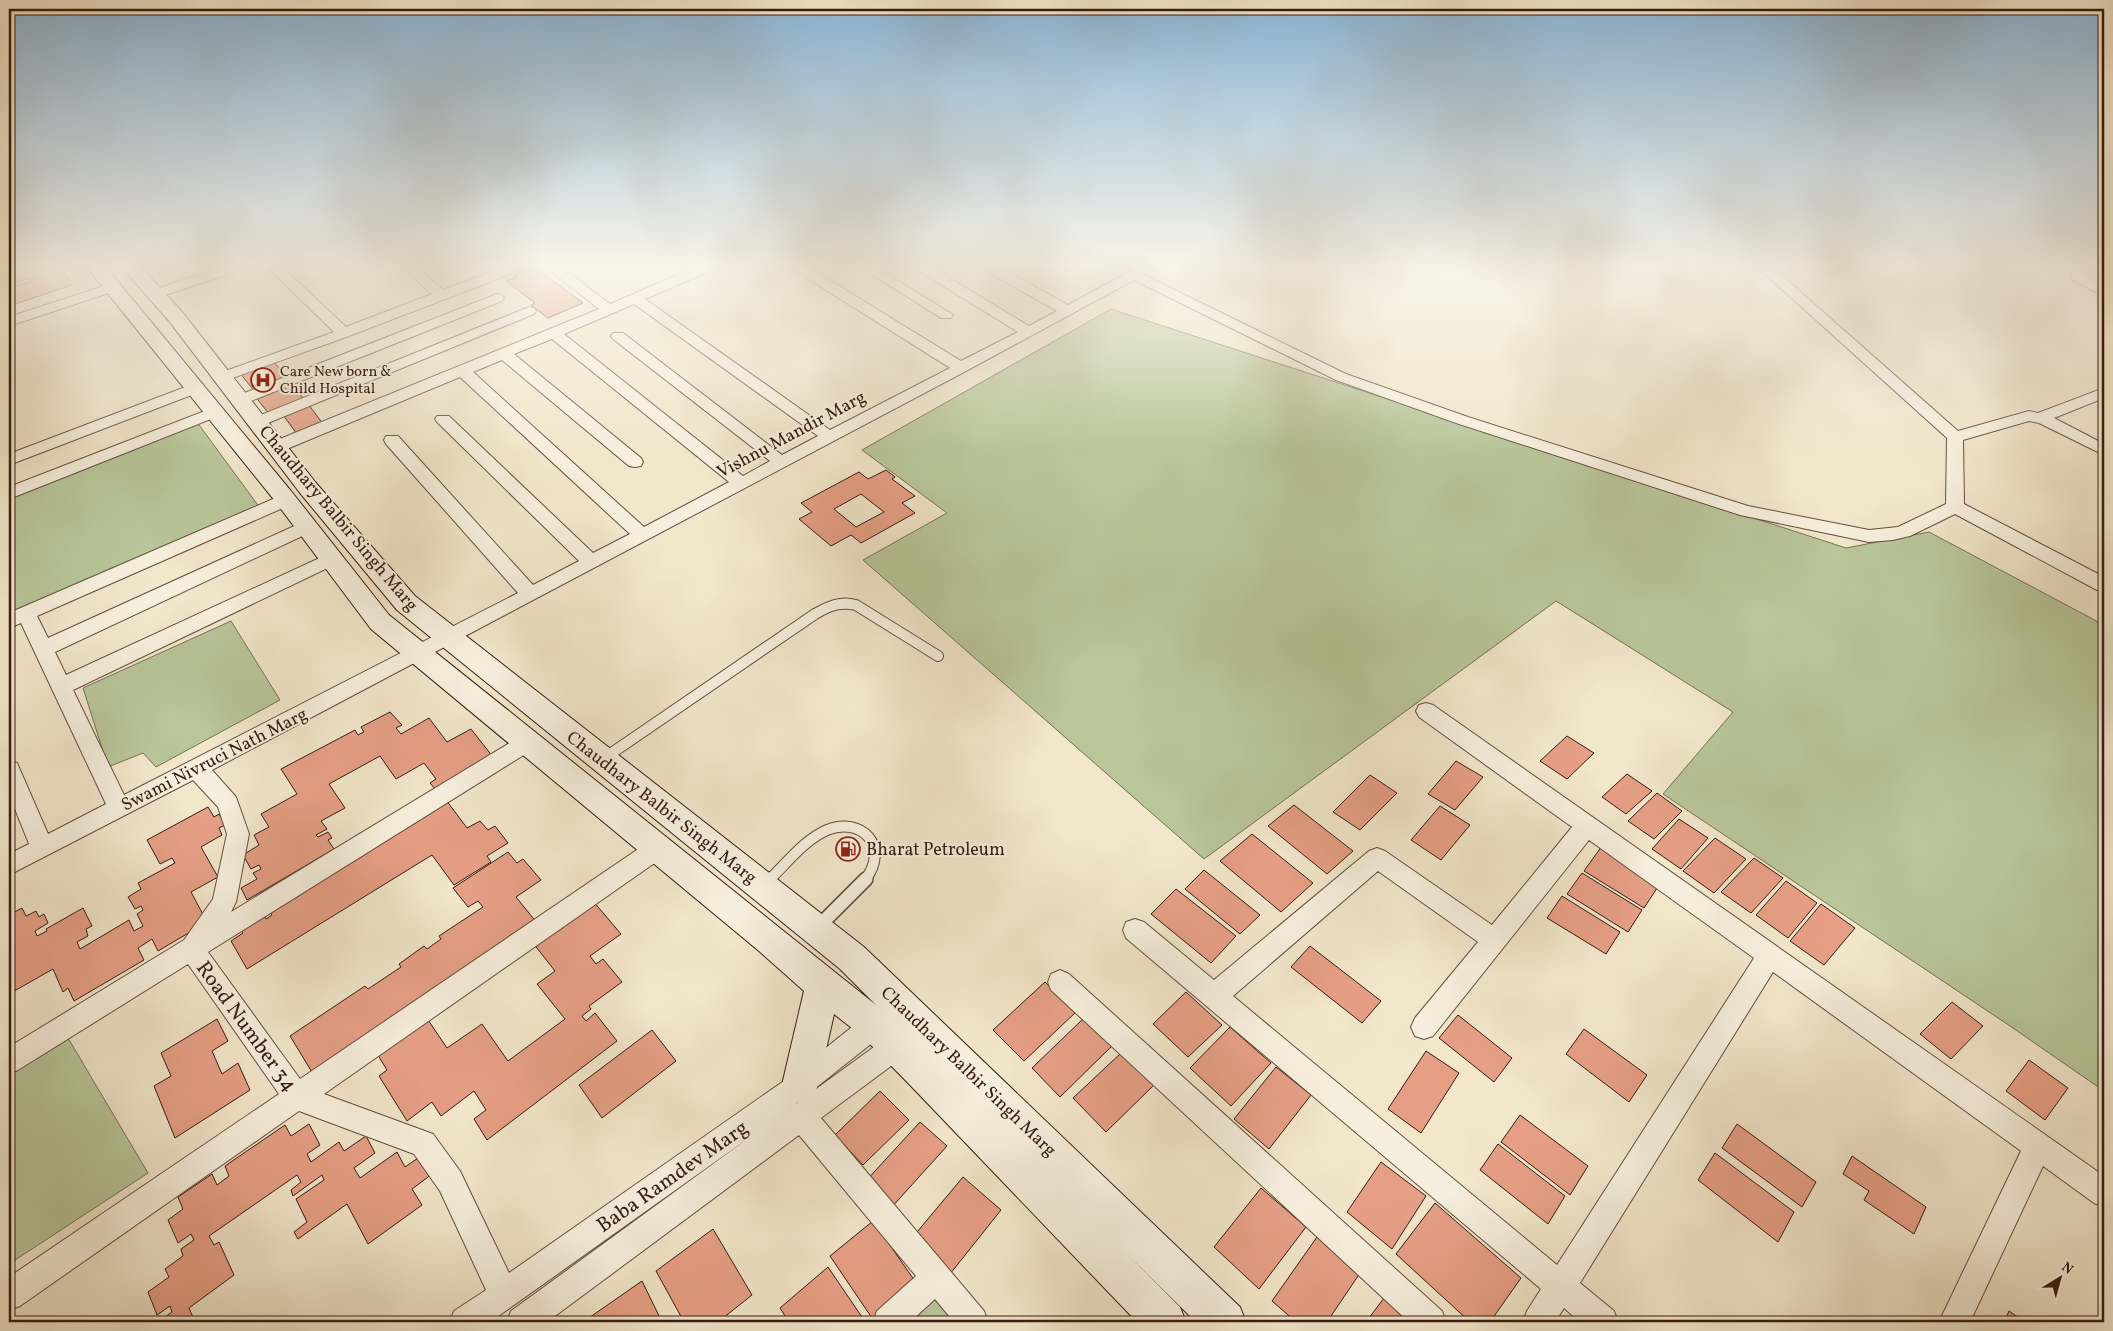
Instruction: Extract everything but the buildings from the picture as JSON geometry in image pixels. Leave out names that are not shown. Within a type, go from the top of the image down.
[{"type":"street","name":"Chaudhary Balbir Singh Marg","points":[[146,327],[286,500],[380,622],[823,985],[899,1025],[1226,1322]]},
{"type":"street","name":"Chaudhary Balbir Singh Marg","points":[[183,327],[308,488],[406,603],[852,958],[899,1025],[924,1073],[1165,1322]]},
{"type":"street","points":[[338,327],[344,333]]},
{"type":"street","points":[[222,377],[360,327]]},
{"type":"street","points":[[240,400],[424,327]]},
{"type":"street","points":[[257,422],[490,327]]},
{"type":"street","points":[[276,447],[565,327]]},
{"type":"street","points":[[675,327],[830,436]]},
{"type":"street","points":[[896,327],[961,368]]},
{"type":"street","points":[[1021,327],[1029,332]]},
{"type":"street","name":"Vishnu Mandir Marg","points":[[448,637],[1038,327]]},
{"type":"street","points":[[1240,327],[1340,377],[1462,420],[1746,511],[1870,536],[1886,537],[1903,533],[1954,507]]},
{"type":"street","points":[[1832,327],[1955,437],[1954,507]]},
{"type":"street","points":[[552,332],[741,483]]},
{"type":"street","points":[[618,336],[781,462]]},
{"type":"street","points":[[503,353],[635,462]]},
{"type":"street","points":[[462,370],[642,535]]},
{"type":"street","points":[[9,460],[196,388]]},
{"type":"street","points":[[2040,418],[2104,393]]},
{"type":"street","points":[[9,493],[215,412]]},
{"type":"street","points":[[1955,437],[2029,416],[2040,418],[2102,451]]},
{"type":"street","points":[[444,419],[591,562]]},
{"type":"street","points":[[392,440],[530,594]]},
{"type":"street","points":[[119,808],[43,649],[18,617],[286,500]]},
{"type":"street","points":[[1954,507],[2104,585]]},
{"type":"street","points":[[43,649],[307,527]]},
{"type":"street","points":[[62,688],[67,683],[332,559]]},
{"type":"street","name":"Swami Nivruci Nath Marg","points":[[9,865],[448,637]]},
{"type":"street","points":[[1426,711],[2104,1193]]},
{"type":"street","points":[[9,1062],[528,742]]},
{"type":"street","name":"Road Number 34","points":[[196,768],[228,803],[238,834],[224,902],[192,949],[297,1097],[423,1144],[450,1181],[504,1294]]},
{"type":"street","points":[[9,769],[42,848]]},
{"type":"street","points":[[1424,1027],[1587,826]]},
{"type":"street","points":[[9,1295],[658,848]]},
{"type":"street","points":[[1214,996],[1377,858],[1495,940]]},
{"type":"street","points":[[1135,930],[1603,1322]]},
{"type":"street","points":[[1538,1322],[1770,955]]},
{"type":"street","points":[[1060,982],[1431,1322]]},
{"type":"street","points":[[823,985],[800,1100],[936,1278],[973,1322]]},
{"type":"street","name":"Baba Ramdev Marg","points":[[522,1322],[800,1100],[899,1025]]},
{"type":"street","name":"Baba Ramdev Marg","points":[[465,1322],[504,1294],[800,1100]]},
{"type":"street","points":[[1954,1322],[2038,1146]]},
{"type":"street","points":[[888,1322],[936,1278]]},
{"type":"lane","points":[[602,759],[815,614],[834,604],[844,602],[856,605],[938,656]]},
{"type":"lane","points":[[763,887],[819,834],[838,827],[849,826],[861,830],[870,838],[876,848],[877,858],[873,869],[860,886],[816,929]]},
{"type":"green space","points":[[1079,327],[1167,327],[1846,548],[1929,532],[2104,625],[2104,1091],[1663,794],[1733,712],[1556,601],[1204,859],[863,560],[947,513],[862,450]]},
{"type":"green space","points":[[194,418],[260,508],[9,616],[9,490]]},
{"type":"green space","points":[[231,621],[280,700],[156,767],[143,753],[108,767],[83,688]]},
{"type":"green space","points":[[65,1033],[148,1173],[9,1264],[9,1068]]},
{"type":"green space","points":[[933,1297],[958,1322],[906,1322]]},
{"type":"place","name":"Care New born & Child Hospital","points":[[263,380]]},
{"type":"place","name":"Bharat Petroleum","points":[[848,849]]}]
